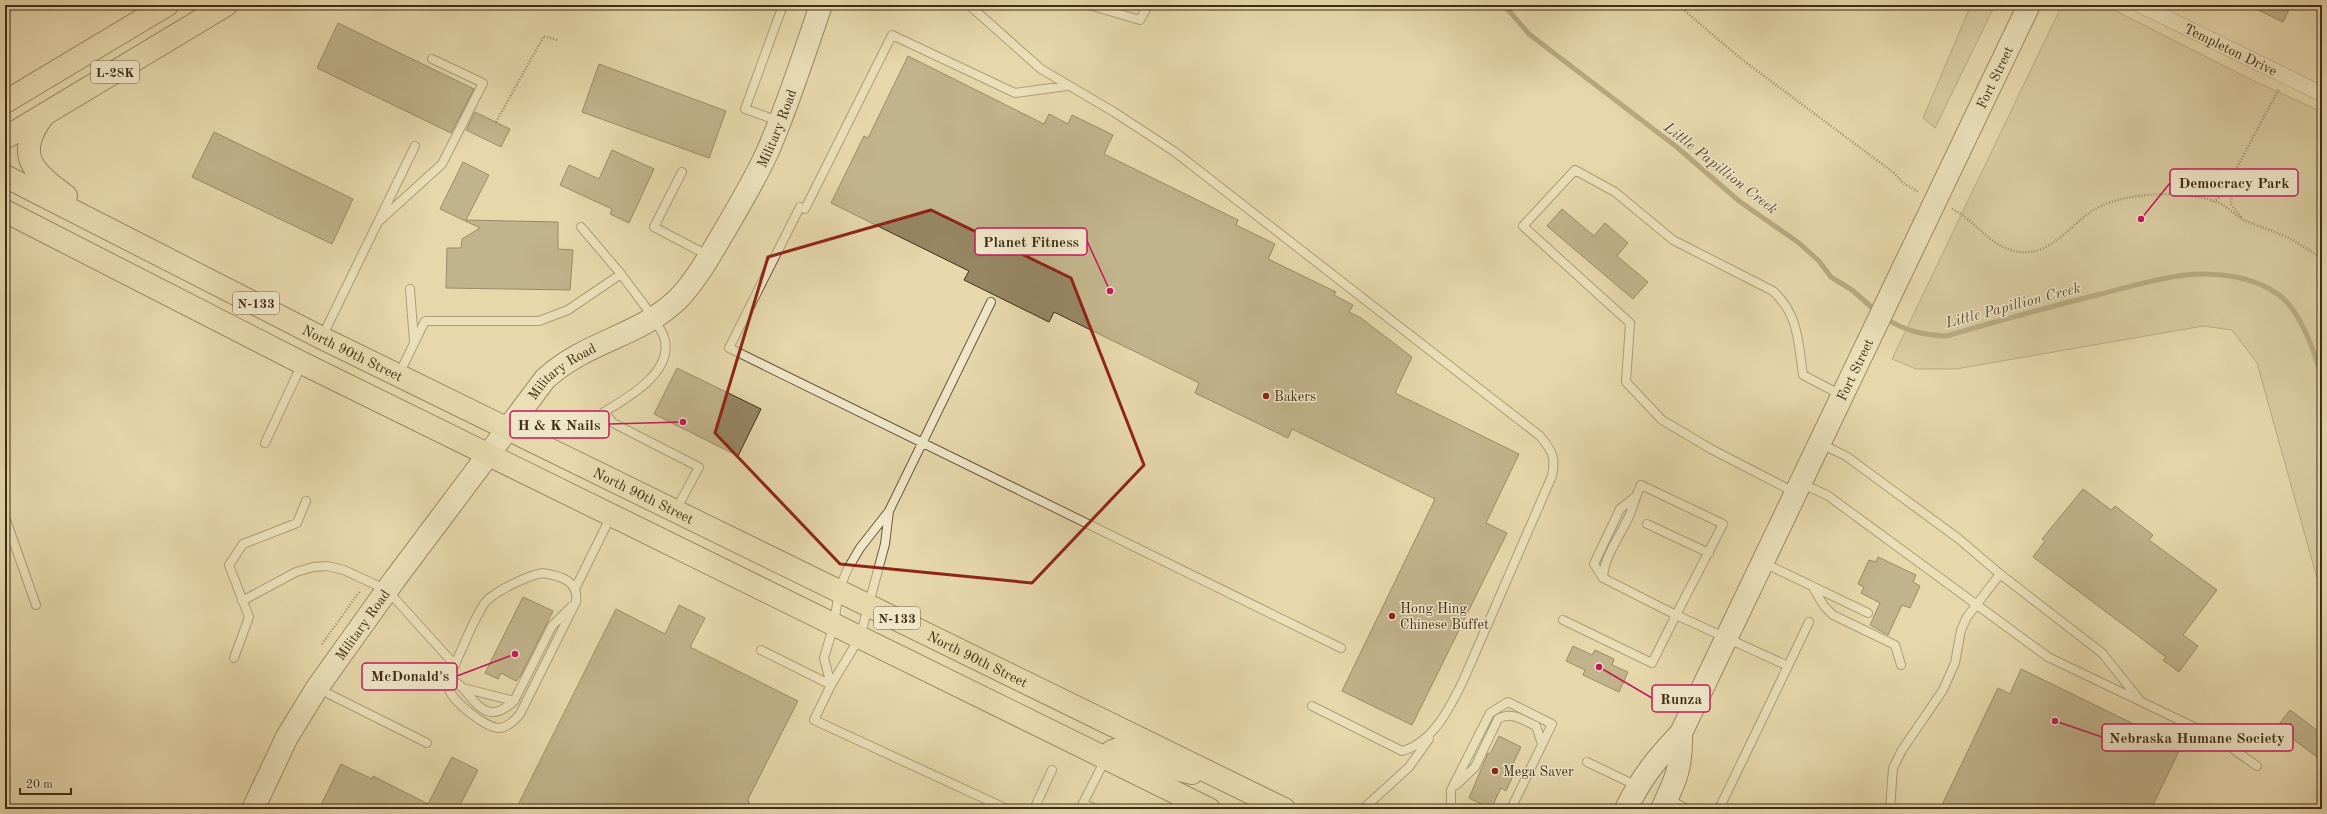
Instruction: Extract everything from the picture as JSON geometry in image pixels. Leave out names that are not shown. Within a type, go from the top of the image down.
[{"type":"main road","name":"L-28K","points":[[5,102],[167,5]]},
{"type":"main road","name":"L-28K","points":[[5,138],[226,5]]},
{"type":"main road","name":"Fort Street","points":[[1626,809],[1637,786],[1654,762],[1681,734],[1844,396],[2029,5]]},
{"type":"main road","name":"Military Road","points":[[253,809],[287,737],[317,688],[387,590],[490,455],[538,389],[556,369],[585,350],[652,319],[676,300],[709,256],[743,199],[767,153],[780,121],[816,6]]},
{"type":"main road","points":[[44,115],[31,134],[28,153],[31,163],[49,184],[105,226]]},
{"type":"main road","name":"North 90th Street","points":[[5,176],[322,338],[1284,809]]},
{"type":"main road","name":"N-133","points":[[5,211],[302,362],[490,455],[612,513],[1209,809]]},
{"type":"main road","name":"Fort Street","points":[[1664,804],[1677,778],[1682,757],[1681,734]]},
{"type":"main road","points":[[1105,758],[1112,752],[1119,749],[1159,765],[1228,781]]},
{"type":"street","name":"Templeton Drive","points":[[2140,5],[2322,94]]},
{"type":"lane","points":[[780,121],[745,109],[783,5]]},
{"type":"lane","points":[[969,5],[1035,64],[1067,86],[1114,112],[1174,152],[1540,436],[1551,449],[1555,462],[1552,476],[1464,681],[1409,767],[1363,809]]},
{"type":"lane","points":[[1089,5],[1140,20],[1148,5]]},
{"type":"lane","points":[[1067,86],[1015,93],[892,35],[729,348],[1340,648]]},
{"type":"lane","points":[[378,222],[442,164],[483,83],[432,59]]},
{"type":"lane","points":[[322,338],[415,146]]},
{"type":"lane","points":[[1844,396],[1803,375],[1795,321],[1786,302],[1773,291],[1673,240],[1615,192],[1582,173],[1575,170],[1523,226],[1630,323],[1626,382],[1662,420],[1711,449],[1799,488],[1827,495],[2048,656],[2219,739],[2257,766]]},
{"type":"lane","points":[[682,172],[654,227],[709,256]]},
{"type":"lane","points":[[581,227],[620,274],[664,336],[666,349],[659,366],[651,379],[636,392],[604,412],[613,423],[699,467],[676,511]]},
{"type":"lane","points":[[399,375],[425,321],[539,321],[568,310],[620,274]]},
{"type":"lane","points":[[410,289],[414,343]]},
{"type":"lane","points":[[831,685],[824,658],[834,624],[839,590],[847,570],[860,548],[889,511],[991,302]]},
{"type":"lane","points":[[264,443],[302,362]]},
{"type":"lane","points":[[1821,444],[1846,456],[1959,539],[2000,574],[2102,653],[2140,701]]},
{"type":"lane","points":[[1564,620],[1652,663],[1676,615],[1709,553],[1723,524],[1641,485],[1634,498],[1630,514],[1604,567],[1603,578],[1676,615],[1700,627],[1727,636],[1788,666]]},
{"type":"lane","points":[[234,658],[249,617],[230,565],[243,544],[297,523],[306,501]]},
{"type":"lane","points":[[889,511],[885,544],[860,637],[831,685],[814,720],[1007,809]]},
{"type":"lane","points":[[575,589],[612,513]]},
{"type":"lane","points":[[5,517],[36,605]]},
{"type":"lane","points":[[1647,524],[1709,553]]},
{"type":"lane","points":[[1763,563],[1868,613]]},
{"type":"lane","points":[[242,601],[296,572],[313,567],[327,566],[344,570],[387,590],[455,665]]},
{"type":"lane","points":[[543,573],[564,578],[572,584],[577,593],[576,602],[520,714],[513,722],[499,728],[493,727],[474,717],[449,690],[449,677],[484,603],[518,580],[531,575],[543,573]]},
{"type":"lane","points":[[1890,809],[1893,768],[1902,750],[1943,690],[1955,663],[1961,630],[1967,617],[2000,574]]},
{"type":"lane","points":[[1812,586],[1824,606],[1833,615],[1895,645],[1900,665]]},
{"type":"lane","points":[[449,677],[462,688],[476,705],[493,712],[503,711],[514,701],[552,626],[576,602]]},
{"type":"lane","points":[[1719,809],[1810,622]]},
{"type":"lane","points":[[761,650],[831,685]]},
{"type":"lane","points":[[317,688],[427,743]]},
{"type":"lane","points":[[462,688],[514,701]]},
{"type":"lane","points":[[1450,809],[1451,790],[1490,713],[1508,702],[1552,724],[1511,809]]},
{"type":"lane","points":[[1312,706],[1402,751],[1412,749],[1423,741],[1437,725]]},
{"type":"lane","points":[[1451,790],[1475,767],[1498,719],[1504,715],[1512,715],[1536,726],[1542,744]]},
{"type":"lane","points":[[1095,809],[1082,806],[1105,758]]},
{"type":"lane","points":[[1588,762],[1637,786]]},
{"type":"lane","points":[[1034,809],[1052,770]]},
{"type":"lane","points":[[1664,804],[1687,809]]},
{"type":"path","points":[[496,122],[544,36],[557,40]]},
{"type":"path","points":[[2213,202],[2220,198],[2226,191],[2285,77]]},
{"type":"path","points":[[2234,173],[2231,204],[2244,220],[2281,234],[2322,258]]},
{"type":"highlighted area","points":[[931,210],[1071,278],[1144,465],[1032,583],[840,564],[715,433],[768,257]]},
{"type":"shaded area","points":[[1971,5],[1995,5],[1935,128],[1923,118]]},
{"type":"shaded area","points":[[2062,5],[2104,5],[2250,79],[2322,112],[2322,596],[2257,363],[2232,330],[2203,326],[1956,369],[1916,369],[1892,359]]},
{"type":"building","points":[[2248,5],[2291,5],[2283,22]]},
{"type":"building","points":[[338,23],[474,89],[451,133],[317,68]]},
{"type":"building","points":[[908,56],[1044,124],[1049,114],[1068,124],[1072,115],[1113,135],[1104,154],[1238,220],[1236,225],[1275,244],[1268,259],[1336,292],[1334,295],[1353,305],[1349,312],[1361,318],[1412,357],[1395,393],[1519,454],[1486,523],[1507,533],[1412,725],[1342,691],[1435,499],[1292,429],[1288,438],[1195,393],[1199,383],[1054,312],[1049,322],[964,280],[969,271],[831,203],[864,136],[868,138]]},
{"type":"building","points":[[599,64],[726,111],[709,158],[582,112]]},
{"type":"building","points":[[475,112],[510,129],[501,147],[466,130]]},
{"type":"building","points":[[214,132],[353,199],[332,244],[192,177]]},
{"type":"building","points":[[612,150],[654,169],[629,223],[610,214],[612,209],[560,185],[569,165],[599,179]]},
{"type":"building","points":[[463,162],[489,175],[466,220],[558,222],[558,249],[573,250],[570,290],[446,288],[447,248],[461,248],[462,239],[480,228],[440,209]]},
{"type":"building","points":[[1562,209],[1594,236],[1605,223],[1628,243],[1617,256],[1648,282],[1633,299],[1547,226]]},
{"type":"building","points":[[677,368],[761,409],[738,456],[654,414]]},
{"type":"building","points":[[2083,489],[2111,510],[2115,506],[2153,535],[2149,540],[2217,590],[2183,635],[2198,646],[2179,672],[2163,660],[2166,657],[2033,557],[2045,541],[2042,539]]},
{"type":"building","points":[[1878,557],[1916,575],[1913,582],[1920,586],[1910,608],[1902,605],[1888,635],[1870,625],[1880,603],[1861,593],[1864,587],[1858,584],[1869,560],[1876,562]]},
{"type":"building","points":[[523,597],[553,611],[521,675],[516,681],[501,673],[498,679],[485,673]]},
{"type":"building","points":[[679,605],[705,618],[690,647],[798,701],[748,799],[751,809],[516,809],[616,609],[665,634]]},
{"type":"building","points":[[1573,646],[1592,655],[1595,650],[1614,659],[1612,665],[1628,672],[1619,692],[1583,675],[1585,670],[1566,661]]},
{"type":"building","points":[[2021,669],[2181,747],[2151,809],[1940,809],[1998,688],[2010,694]]},
{"type":"building","points":[[2290,710],[2322,734],[2322,761],[2277,727]]},
{"type":"building","name":"Mega Saver","points":[[1499,736],[1521,747],[1508,774],[1513,776],[1506,791],[1501,788],[1491,809],[1469,798],[1488,753],[1490,754]]},
{"type":"building","points":[[452,757],[478,770],[458,809],[319,809],[341,764],[372,779],[373,776],[428,804]]},
{"type":"waterway","name":"Little Papillion Creek","points":[[1504,5],[1529,34],[1678,148],[1739,201],[1799,243],[1819,261],[1831,277],[1852,290],[1877,312]]},
{"type":"waterway","name":"Little Papillion Creek","points":[[1885,318],[1914,332],[1946,336],[2043,309],[2165,278],[2198,274],[2222,275],[2258,283],[2279,295],[2287,302],[2301,322],[2312,346],[2322,380]]},
{"type":"place","name":"Democracy Park","points":[[2141,219]]},
{"type":"place","name":"Planet Fitness","points":[[1110,291]]},
{"type":"place","name":"Bakers","points":[[1266,396]]},
{"type":"place","name":"H & K Nails","points":[[683,422]]},
{"type":"place","name":"Hong Hing Chinese Buffet","points":[[1392,616]]},
{"type":"place","name":"McDonald's","points":[[515,654]]},
{"type":"place","name":"Runza","points":[[1599,667]]},
{"type":"place","name":"Nebraska Humane Society","points":[[2055,721]]},
{"type":"place","name":"Mega Saver","points":[[1495,771]]}]
